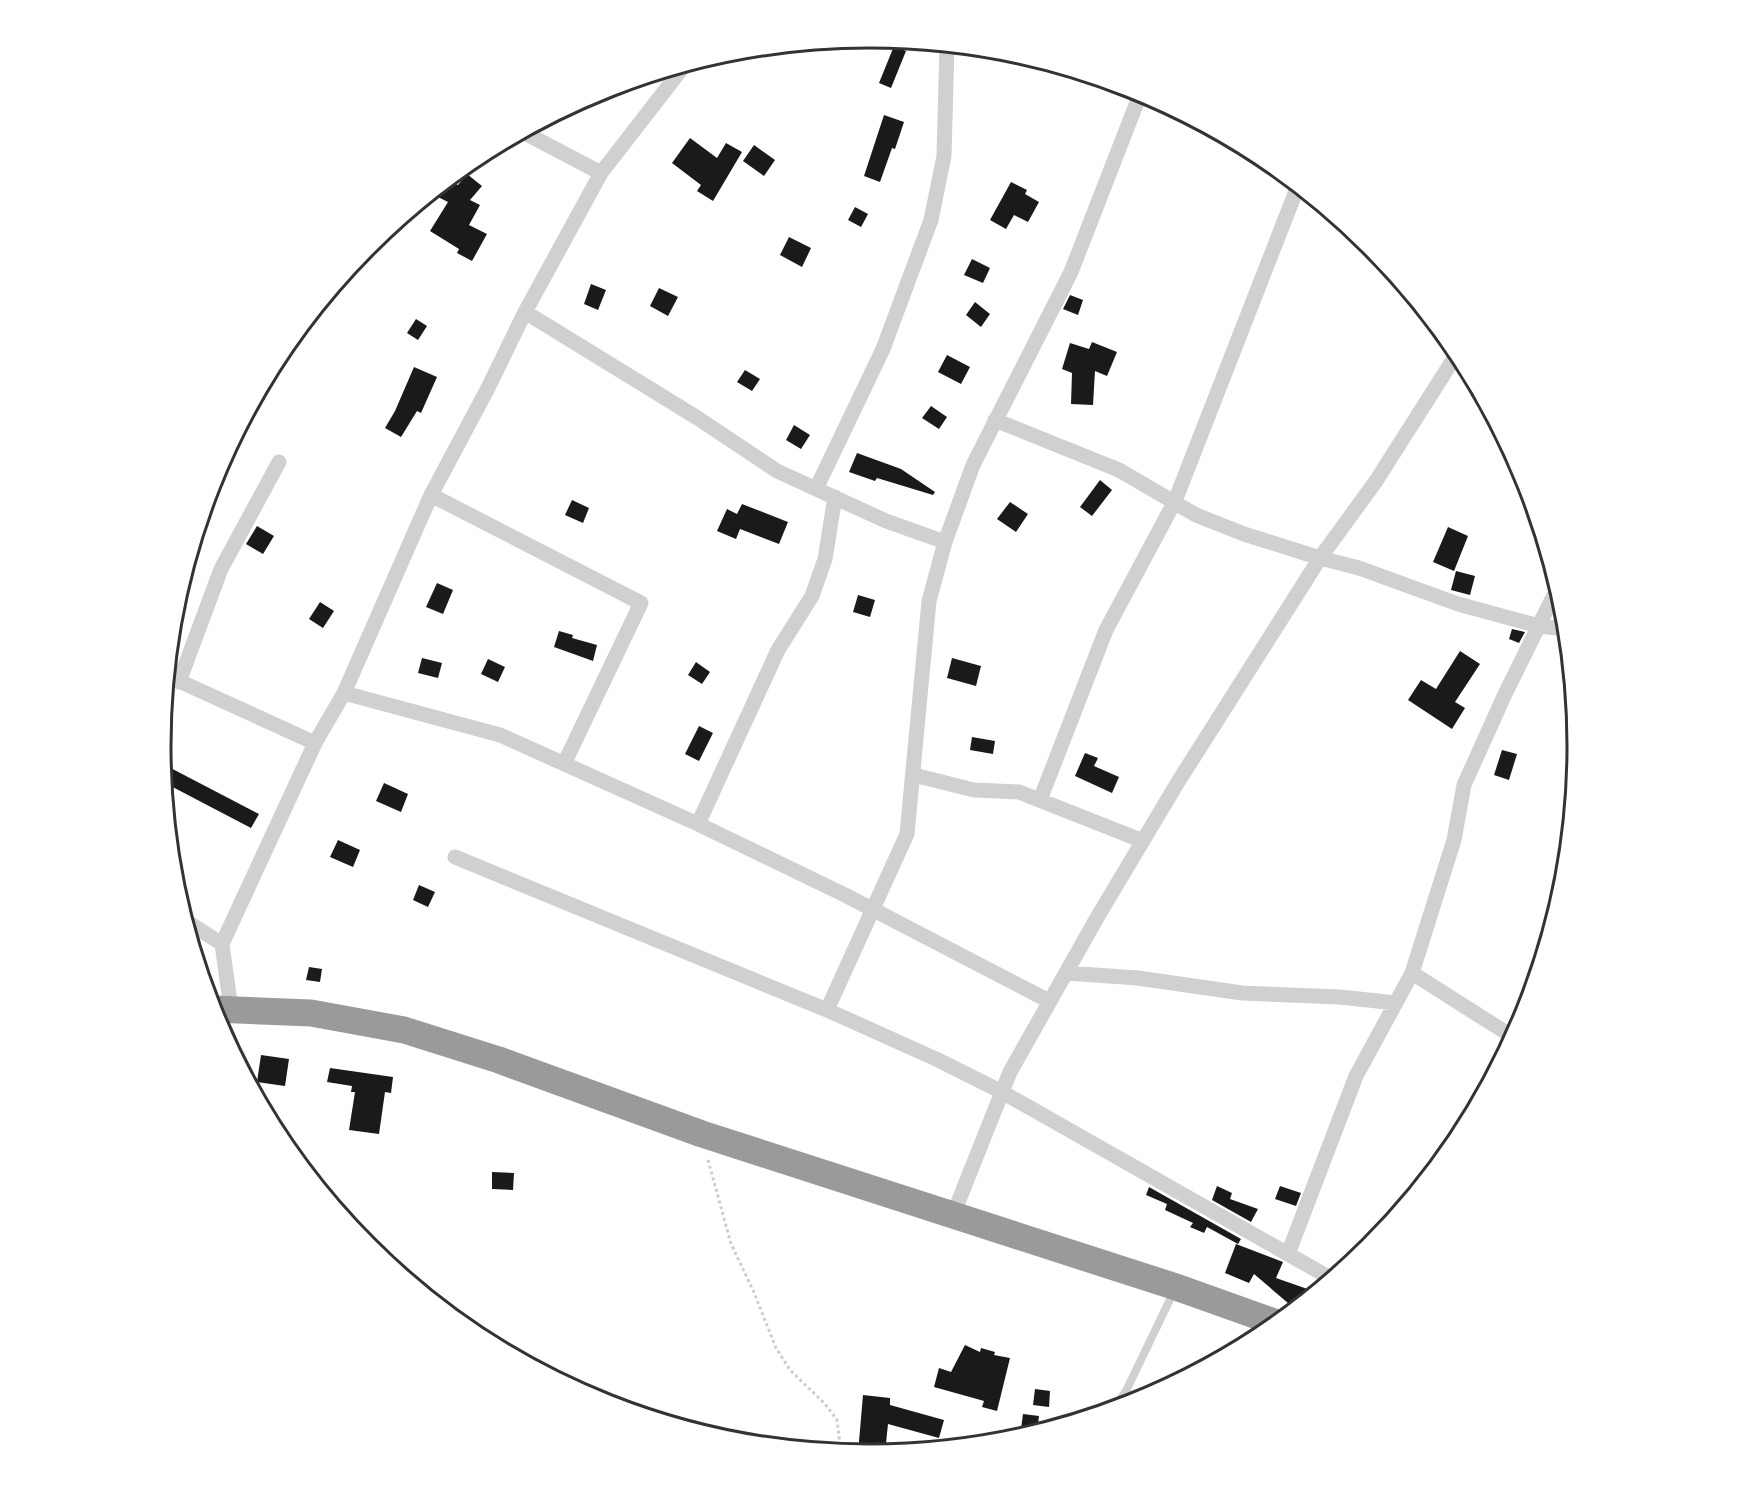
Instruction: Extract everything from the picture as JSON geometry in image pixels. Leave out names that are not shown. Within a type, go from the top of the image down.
[{"type":"highway","points":[[224,1009],[311,1013],[404,1029],[499,1060],[702,1134],[1176,1287],[1267,1319]]},
{"type":"street","points":[[816,489],[883,349],[931,220],[944,156],[946,52]]},
{"type":"street","points":[[222,1005],[222,944],[315,743],[344,693],[431,495],[488,388],[525,312],[601,173],[676,76]]},
{"type":"street","points":[[827,1010],[874,910],[906,834],[914,775],[929,601],[945,542],[974,465],[995,420],[1071,272],[1137,101]]},
{"type":"street","points":[[531,136],[601,173]]},
{"type":"street","points":[[1040,800],[1106,630],[1175,501],[1295,193]]},
{"type":"street","points":[[525,312],[696,417],[777,471],[886,521],[945,542]]},
{"type":"street","points":[[953,1215],[1010,1072],[1143,841],[1320,558],[1376,481],[1452,361]]},
{"type":"street","points":[[995,420],[1119,470],[1196,515],[1244,534],[1359,568],[1458,604],[1539,626],[1557,628]]},
{"type":"street","points":[[175,674],[221,569],[279,462]]},
{"type":"street","points":[[431,495],[641,603],[564,764]]},
{"type":"street","points":[[698,824],[778,650],[812,596],[825,560],[835,497]]},
{"type":"street","points":[[1288,1254],[1356,1076],[1412,974],[1454,840],[1464,785],[1552,600]]},
{"type":"street","points":[[175,680],[315,743]]},
{"type":"street","points":[[344,693],[500,735],[698,824],[874,910],[1050,1001]]},
{"type":"street","points":[[914,775],[974,790],[1019,792],[1143,841]]},
{"type":"street","points":[[455,857],[827,1010],[936,1059],[1002,1092],[1325,1275]]},
{"type":"street","points":[[195,927],[222,944]]},
{"type":"street","points":[[1066,973],[1138,978],[1242,993],[1396,1002]]},
{"type":"street","points":[[1412,974],[1506,1032]]},
{"type":"lane","points":[[1122,1397],[1176,1287]]},
{"type":"path","points":[[702,1134],[730,1244],[753,1290],[776,1348],[790,1370],[825,1404],[837,1420],[840,1443]]},
{"type":"building","points":[[893,49],[906,51],[891,88],[879,83]]},
{"type":"building","points":[[884,115],[904,122],[880,182],[864,176]]},
{"type":"building","points":[[690,138],[717,158],[726,143],[742,152],[713,201],[697,191],[701,185],[672,163]]},
{"type":"building","points":[[754,145],[775,160],[764,176],[743,161]]},
{"type":"building","points":[[469,175],[482,186],[470,200],[480,205],[469,225],[487,234],[472,261],[457,253],[459,249],[430,231],[448,202],[438,197]]},
{"type":"building","points":[[1011,182],[1027,190],[1025,194],[1039,202],[1028,222],[1014,215],[1006,229],[990,220]]},
{"type":"building","points":[[855,207],[868,214],[861,227],[848,220]]},
{"type":"building","points":[[789,237],[811,248],[802,267],[780,255]]},
{"type":"building","points":[[972,259],[990,268],[983,283],[964,275]]},
{"type":"building","points":[[591,284],[606,290],[598,310],[584,304]]},
{"type":"building","points":[[659,288],[678,297],[668,316],[650,306]]},
{"type":"building","points":[[1070,295],[1083,300],[1078,315],[1063,309]]},
{"type":"building","points":[[975,302],[990,314],[981,327],[966,315]]},
{"type":"building","points":[[416,319],[427,326],[418,340],[407,333]]},
{"type":"building","points":[[1092,342],[1117,352],[1107,376],[1095,371],[1093,405],[1071,404],[1072,373],[1062,369],[1070,343],[1089,349]]},
{"type":"building","points":[[947,355],[970,367],[961,384],[938,372]]},
{"type":"building","points":[[414,367],[437,377],[421,413],[417,411],[401,437],[385,428]]},
{"type":"building","points":[[745,370],[760,379],[752,391],[737,382]]},
{"type":"building","points":[[931,406],[947,417],[939,429],[922,418]]},
{"type":"building","points":[[794,425],[810,435],[801,449],[786,440]]},
{"type":"building","points":[[857,453],[901,469],[935,492],[933,495],[877,478],[875,481],[849,472]]},
{"type":"building","points":[[1100,480],[1112,490],[1092,516],[1080,507]]},
{"type":"building","points":[[572,500],[589,508],[583,523],[565,515]]},
{"type":"building","points":[[1010,502],[1028,514],[1016,532],[997,519]]},
{"type":"building","points":[[742,504],[788,522],[779,544],[740,529],[736,539],[717,531],[727,509],[737,514]]},
{"type":"building","points":[[257,526],[274,536],[263,554],[246,544]]},
{"type":"building","points":[[1448,527],[1468,536],[1454,571],[1433,562]]},
{"type":"building","points":[[1456,571],[1475,576],[1470,595],[1451,590]]},
{"type":"building","points":[[437,583],[453,590],[443,614],[426,607]]},
{"type":"building","points":[[858,595],[875,600],[870,617],[853,612]]},
{"type":"building","points":[[320,602],[334,611],[323,628],[309,619]]},
{"type":"building","points":[[1512,629],[1525,632],[1519,643],[1509,639]]},
{"type":"building","points":[[559,631],[573,635],[572,638],[597,645],[593,661],[554,647]]},
{"type":"building","points":[[1460,651],[1480,664],[1455,702],[1465,708],[1452,729],[1408,700],[1421,680],[1436,689]]},
{"type":"building","points":[[422,658],[442,663],[438,678],[418,673]]},
{"type":"building","points":[[952,658],[981,666],[976,686],[947,678]]},
{"type":"building","points":[[488,659],[505,667],[498,682],[481,674]]},
{"type":"building","points":[[696,662],[710,672],[702,684],[688,675]]},
{"type":"building","points":[[699,726],[713,733],[699,761],[685,754]]},
{"type":"building","points":[[972,737],[995,741],[993,754],[970,750]]},
{"type":"building","points":[[1502,750],[1517,754],[1509,780],[1494,775]]},
{"type":"building","points":[[1085,753],[1098,758],[1094,766],[1119,777],[1112,793],[1075,776]]},
{"type":"building","points":[[172,769],[259,814],[251,828],[173,787]]},
{"type":"building","points":[[384,783],[408,794],[401,812],[376,801]]},
{"type":"building","points":[[338,840],[360,850],[353,867],[330,857]]},
{"type":"building","points":[[419,885],[435,892],[428,907],[413,900]]},
{"type":"building","points":[[309,967],[322,969],[320,982],[306,980]]},
{"type":"building","points":[[261,1055],[289,1059],[285,1086],[257,1081]]},
{"type":"building","points":[[330,1068],[393,1077],[391,1093],[385,1092],[379,1134],[349,1130],[355,1092],[351,1092],[352,1086],[327,1082]]},
{"type":"building","points":[[492,1172],[514,1173],[513,1190],[492,1189]]},
{"type":"building","points":[[1217,1186],[1232,1193],[1230,1199],[1258,1209],[1251,1222],[1212,1200]]},
{"type":"building","points":[[1280,1186],[1301,1193],[1296,1206],[1275,1199]]},
{"type":"building","points":[[1149,1187],[1241,1239],[1238,1244],[1207,1227],[1204,1233],[1190,1227],[1193,1223],[1165,1210],[1167,1204],[1146,1195]]},
{"type":"building","points":[[1236,1244],[1283,1262],[1276,1278],[1308,1289],[1289,1304],[1254,1274],[1249,1283],[1225,1273]]},
{"type":"building","points":[[965,1345],[980,1352],[981,1348],[995,1352],[994,1355],[1010,1358],[997,1411],[982,1407],[984,1401],[934,1387],[939,1368],[951,1372]]},
{"type":"building","points":[[1035,1389],[1050,1391],[1049,1407],[1033,1405]]},
{"type":"building","points":[[863,1395],[890,1398],[890,1405],[944,1420],[939,1438],[888,1424],[886,1444],[859,1444]]},
{"type":"building","points":[[1023,1414],[1039,1416],[1038,1423],[1021,1427]]}]
